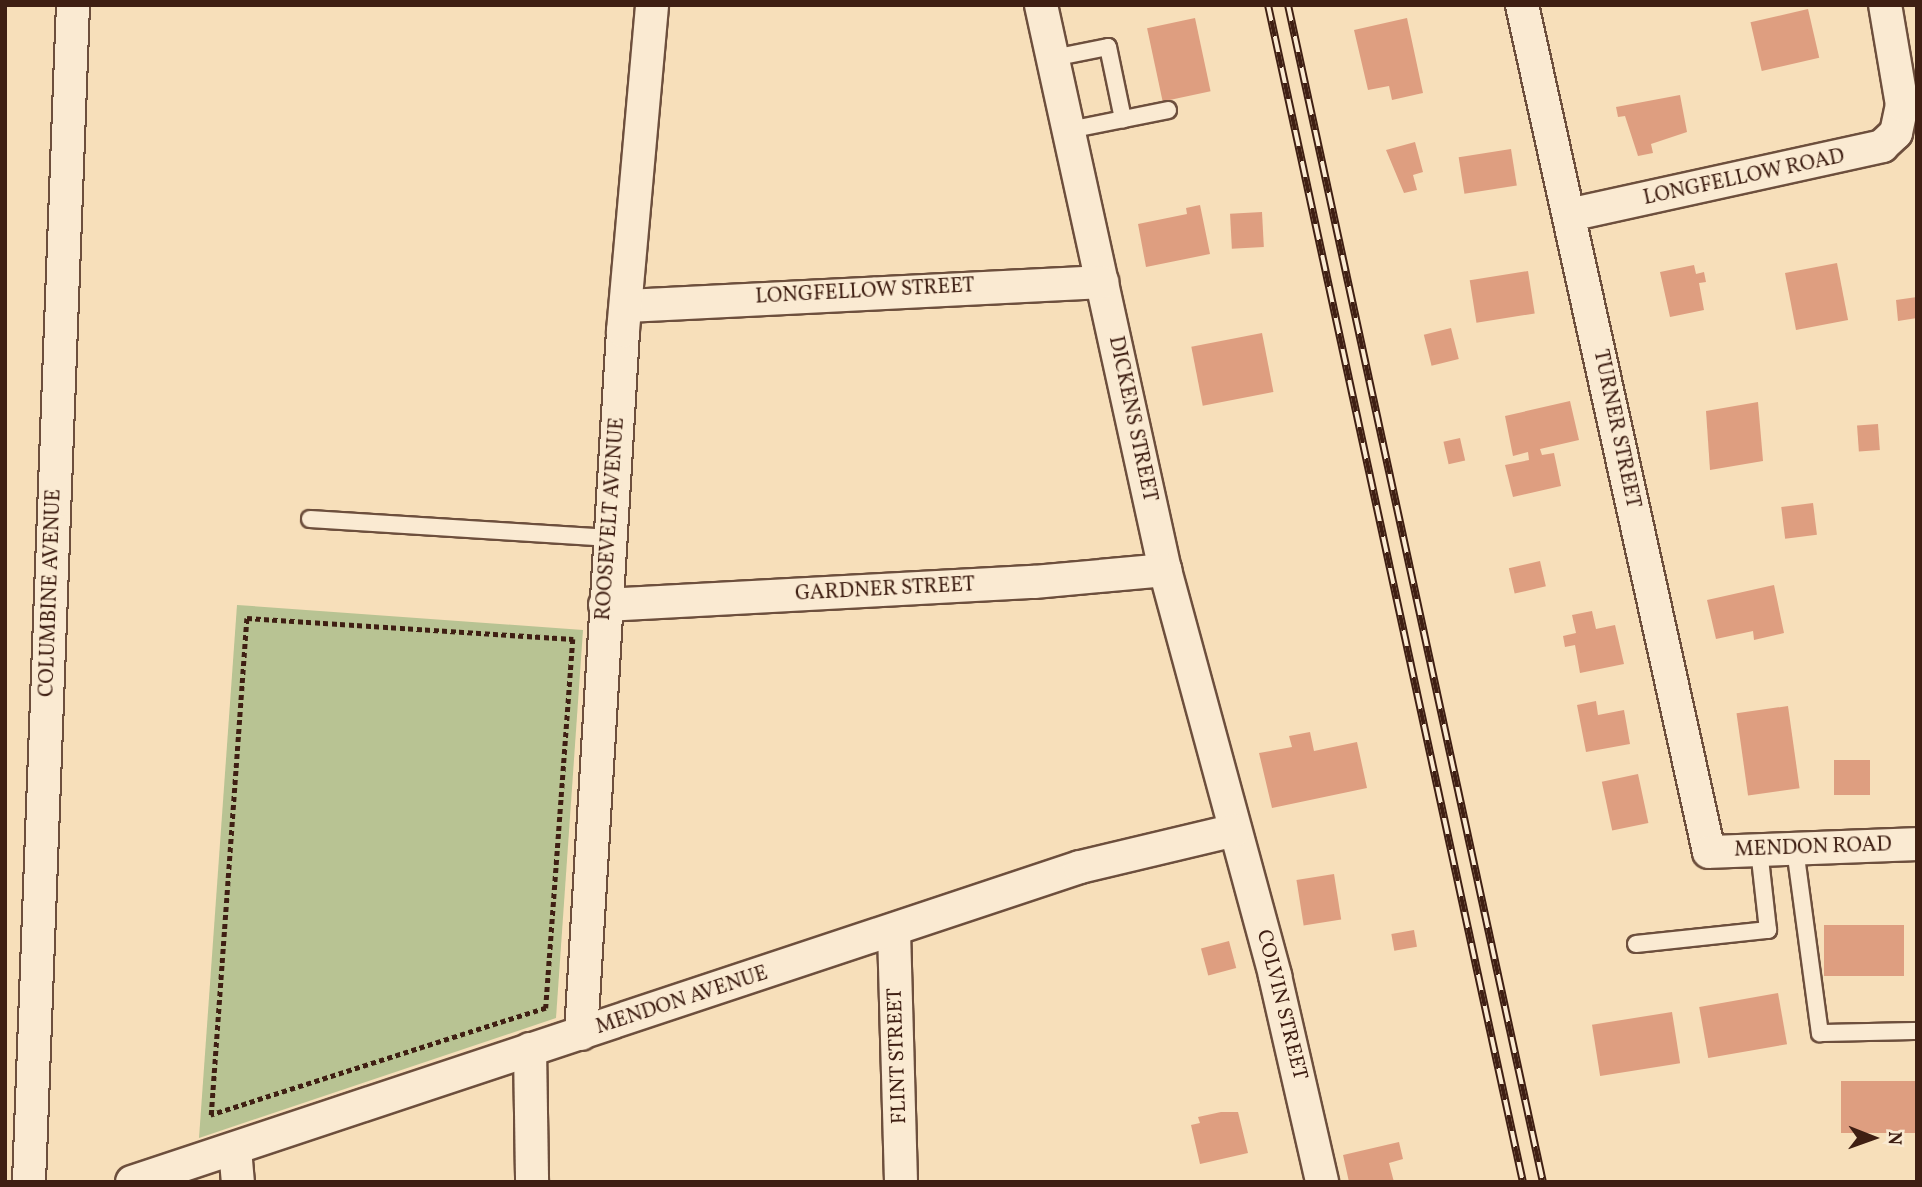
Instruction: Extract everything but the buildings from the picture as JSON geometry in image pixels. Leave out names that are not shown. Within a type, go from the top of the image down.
[{"type":"street","name":"COLUMBINE AVENUE","points":[[29,1182],[73,5]]},
{"type":"street","name":"ROOSEVELT AVENUE","points":[[581,1034],[605,605],[652,5]]},
{"type":"street","name":"DICKENS STREET","points":[[1041,5],[1165,570],[1235,830]]},
{"type":"street","name":"TURNER STREET","points":[[1522,5],[1709,852]]},
{"type":"street","name":"LONGFELLOW ROAD","points":[[1569,215],[1864,152],[1889,141],[1901,115],[1901,81],[1885,5]]},
{"type":"street","name":"LONGFELLOW STREET","points":[[628,306],[1102,282]]},
{"type":"street","name":"GARDNER STREET","points":[[605,605],[1034,582],[1165,570]]},
{"type":"street","name":"MENDON AVENUE","points":[[132,1182],[1080,867],[1235,830]]},
{"type":"street","name":"COLVIN STREET","points":[[1235,830],[1275,976],[1322,1182]]},
{"type":"street","name":"MENDON ROAD","points":[[1709,852],[1917,844]]},
{"type":"street","name":"FLINT STREET","points":[[894,931],[901,1182]]},
{"type":"street","points":[[530,1049],[531,1182]]},
{"type":"street","points":[[235,1149],[238,1182]]},
{"type":"lane","points":[[1053,58],[1108,47],[1123,119]]},
{"type":"lane","points":[[1069,130],[1168,110]]},
{"type":"lane","points":[[310,519],[610,538]]},
{"type":"lane","points":[[1795,849],[1820,1033],[1917,1031]]},
{"type":"lane","points":[[1636,944],[1768,930],[1759,850]]},
{"type":"path","points":[[247,618],[573,639],[546,1008],[211,1115],[247,618]]},
{"type":"green space","points":[[237,605],[583,630],[556,1018],[199,1138]]},
{"type":"railway","points":[[1268,5],[1523,1182]]},
{"type":"railway","points":[[1288,5],[1543,1182]]}]
